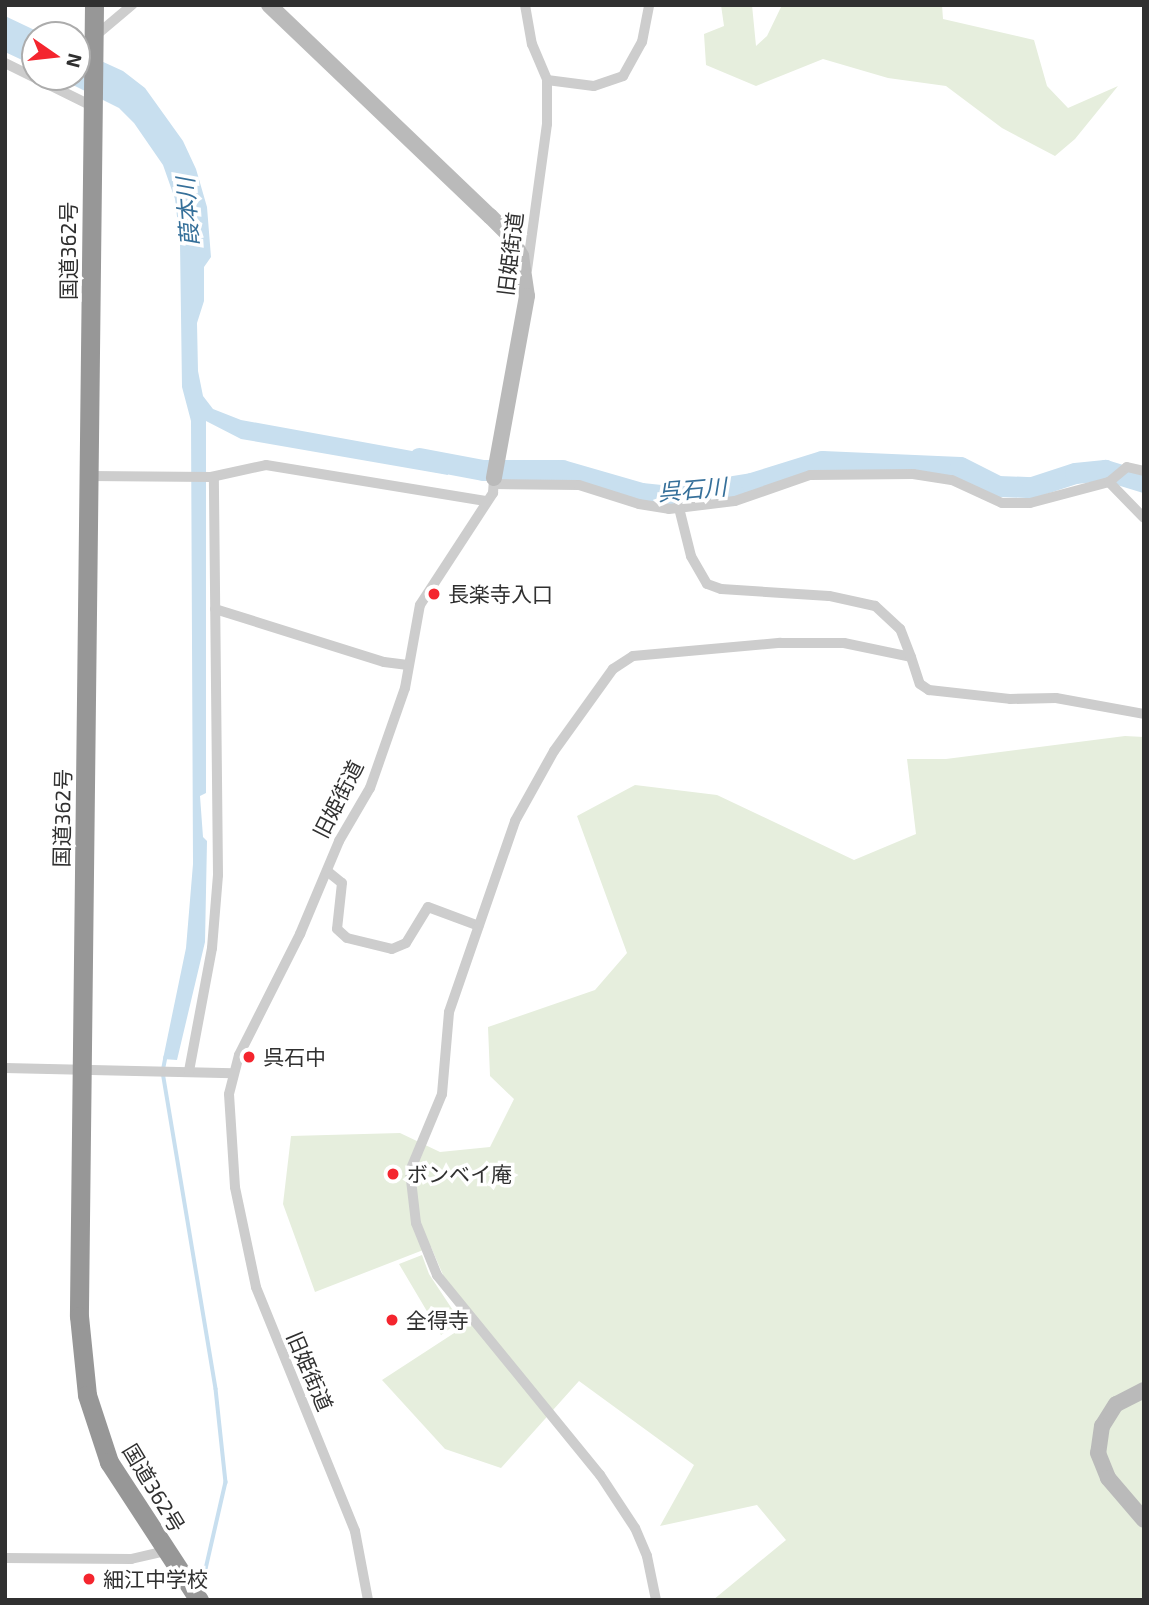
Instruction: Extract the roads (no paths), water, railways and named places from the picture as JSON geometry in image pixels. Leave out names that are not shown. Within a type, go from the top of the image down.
[{"type":"highway","name":"国道362号","points":[[94,5],[79,1316],[88,1395],[109,1462],[190,1594]]},
{"type":"street","points":[[94,42],[132,5]]},
{"type":"street","points":[[269,5],[504,230],[520,256],[525,275]]},
{"type":"street","name":"旧姫街道","points":[[369,1600],[355,1531],[256,1287],[235,1187],[228,1105],[233,1073],[327,871],[370,788],[395,724],[420,605],[487,500],[494,481],[525,308],[525,275],[547,124],[547,80],[532,44],[525,5]]},
{"type":"street","points":[[547,80],[594,86],[623,76],[642,41],[649,5]]},
{"type":"street","points":[[5,63],[92,104]]},
{"type":"street","points":[[89,477],[212,477],[266,465],[487,500]]},
{"type":"street","points":[[494,481],[579,485],[639,505],[678,508],[735,501],[810,475],[913,474],[952,480],[1002,503],[1030,503],[1110,481],[1128,467],[1144,471]]},
{"type":"street","points":[[187,1070],[212,948],[218,875],[212,477]]},
{"type":"street","points":[[1110,481],[1144,518]]},
{"type":"street","points":[[678,508],[691,556],[708,584],[721,589],[829,596],[875,606],[900,629],[920,684],[929,690],[1010,699],[1056,698],[1144,714]]},
{"type":"street","points":[[215,609],[384,663],[408,665]]},
{"type":"street","points":[[656,1600],[647,1556],[635,1528],[600,1475],[452,1298],[437,1275],[416,1223],[410,1171],[442,1094],[449,1012],[515,821],[542,772],[599,685],[634,656],[780,643],[844,643],[911,657]]},
{"type":"street","points":[[327,871],[342,883],[337,929],[346,938],[392,949],[406,943],[428,907],[479,926]]},
{"type":"street","points":[[5,1068],[233,1073]]},
{"type":"street","points":[[1144,1390],[1116,1404],[1102,1426],[1098,1452],[1108,1478],[1144,1520]]},
{"type":"street","points":[[5,1558],[131,1559],[165,1551]]},
{"type":"water","points":[[5,16],[21,24],[21,59],[5,52]]},
{"type":"water","name":"葭本川","points":[[91,56],[123,71],[145,88],[183,141],[196,169],[207,207],[211,257],[204,267],[204,301],[197,323],[198,371],[203,396],[213,409],[241,420],[445,457],[448,475],[241,439],[206,421],[206,793],[200,796],[203,837],[207,841],[205,942],[177,1060],[163,1059],[186,948],[193,864],[191,421],[182,387],[180,243],[175,199],[163,165],[134,123],[119,108],[85,91],[91,91]]},
{"type":"waterway","name":"呉石川","points":[[419,458],[483,470],[562,470],[641,493],[670,496],[751,483],[822,461],[960,467],[998,486],[1032,487],[1075,473],[1105,470],[1144,482]]},
{"type":"waterway","points":[[166,1057],[163,1072],[216,1389],[226,1482],[201,1591]]},
{"type":"place","name":"長楽寺入口","points":[[434,594]]},
{"type":"place","name":"呉石中","points":[[249,1057]]},
{"type":"place","name":"ボンベイ庵","points":[[393,1174]]},
{"type":"place","name":"全得寺","points":[[392,1320]]},
{"type":"place","name":"細江中学校","points":[[89,1579]]}]
